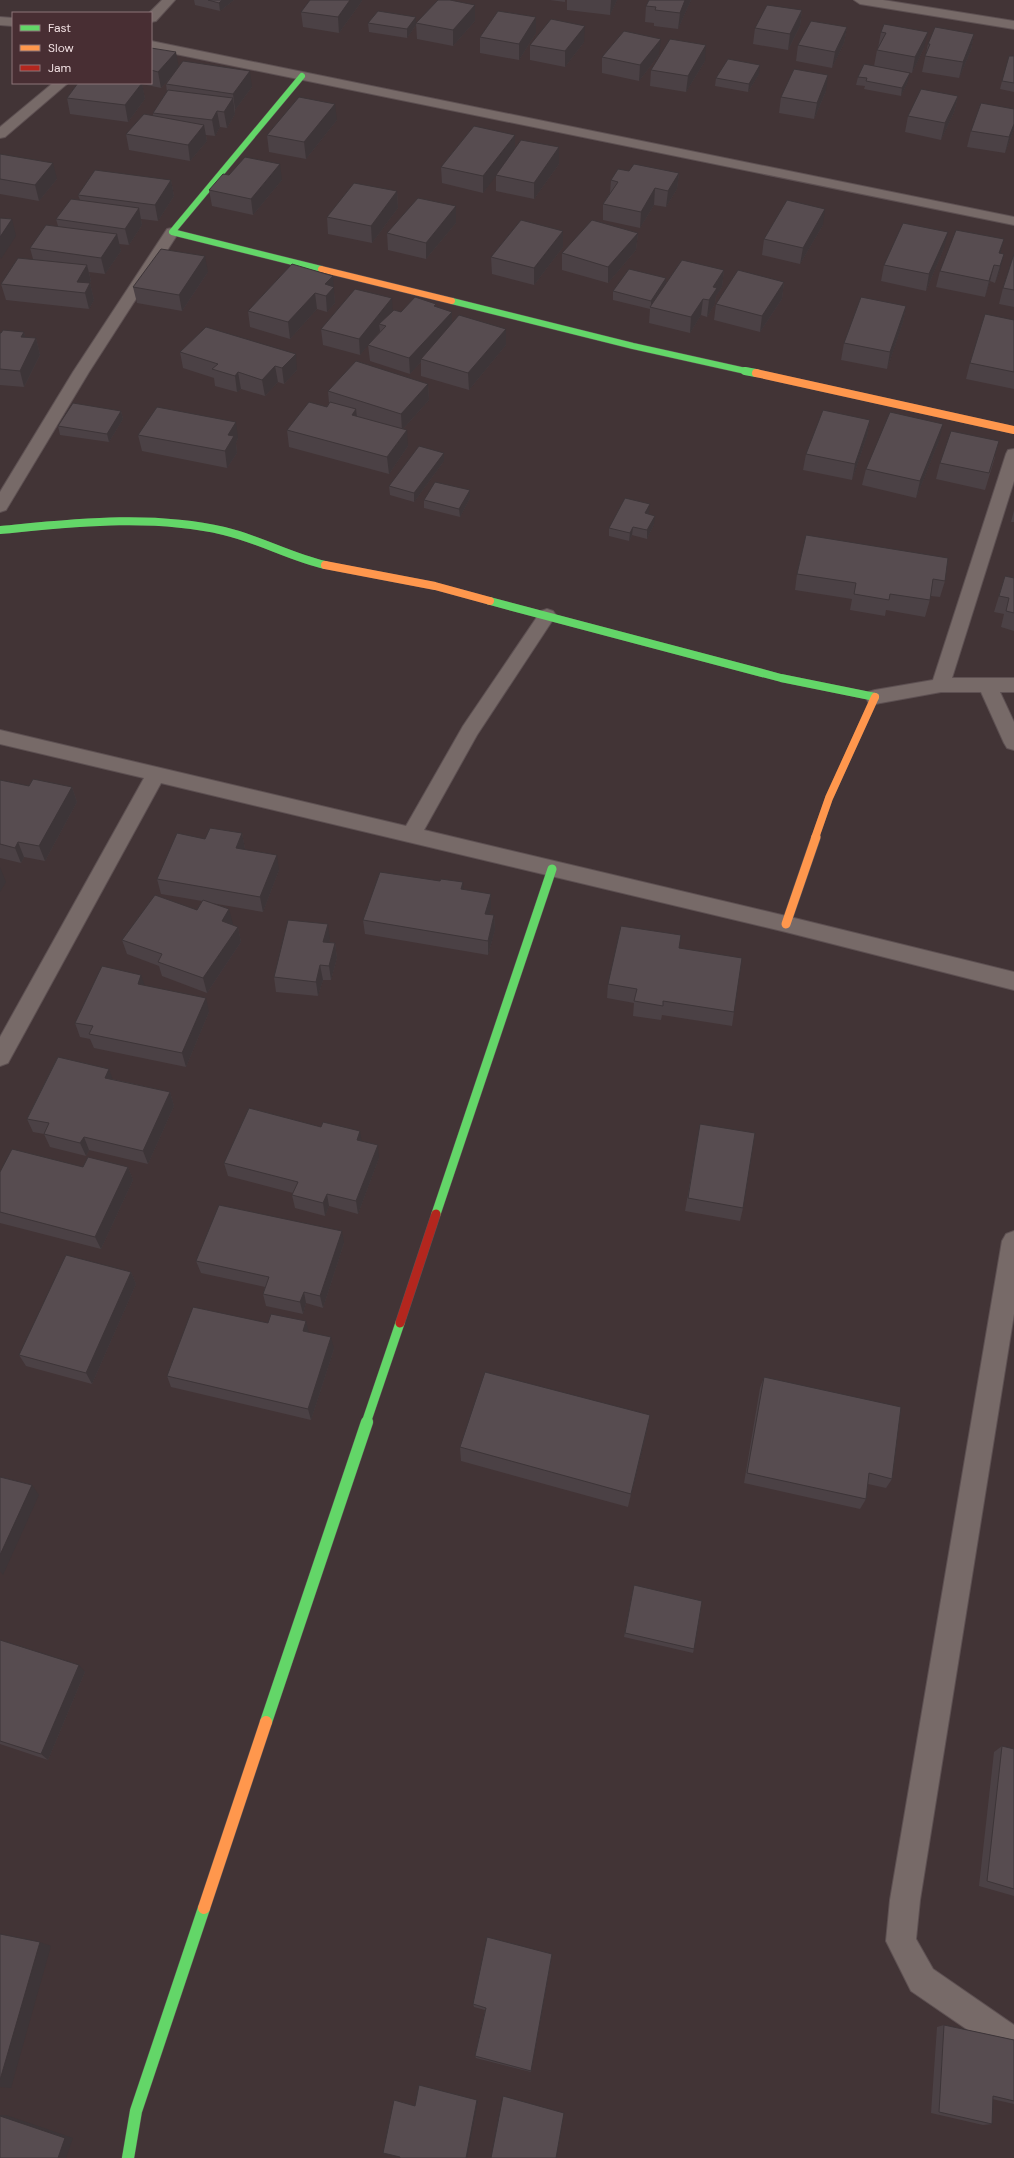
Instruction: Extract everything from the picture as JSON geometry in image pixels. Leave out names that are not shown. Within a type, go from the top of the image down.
[{"type":"street","points":[[152,17],[169,0]]},
{"type":"street","points":[[860,0],[1014,25]]},
{"type":"street","points":[[0,21],[12,22]]},
{"type":"street","points":[[152,45],[1014,221]]},
{"type":"street","points":[[0,506],[81,372],[172,232],[302,76]]},
{"type":"street","points":[[0,134],[60,84]]},
{"type":"street","points":[[172,232],[633,346],[1014,430]]},
{"type":"street","points":[[941,685],[1014,454]]},
{"type":"street","points":[[0,530],[80,523],[161,523],[224,531],[322,564],[435,586],[781,678],[875,697],[941,685],[1014,685]]},
{"type":"street","points":[[411,835],[470,731],[547,615]]},
{"type":"street","points":[[987,684],[1014,743]]},
{"type":"street","points":[[786,924],[830,798],[875,697]]},
{"type":"street","points":[[0,737],[157,773],[786,924],[1014,981]]},
{"type":"street","points":[[0,1057],[157,773]]},
{"type":"street","points":[[128,2158],[136,2110],[552,869]]},
{"type":"street","points":[[1014,1241],[906,1900],[901,1942],[922,1980],[1014,2043]]},
{"type":"building","points":[[208,0],[222,0],[219,3]]},
{"type":"building","points":[[310,0],[350,0],[338,17],[301,12]]},
{"type":"building","points":[[438,0],[450,0],[475,5],[453,30],[416,23]]},
{"type":"building","points":[[649,0],[685,0],[680,13],[655,10],[656,7],[646,6]]},
{"type":"building","points":[[767,5],[802,10],[790,34],[755,28]]},
{"type":"building","points":[[378,11],[416,17],[407,29],[368,23]]},
{"type":"building","points":[[498,11],[536,17],[519,44],[480,37]]},
{"type":"building","points":[[551,19],[585,26],[565,51],[530,45]]},
{"type":"building","points":[[811,21],[847,27],[835,52],[798,45]]},
{"type":"building","points":[[884,24],[928,32],[915,57],[877,50],[886,33],[881,32]]},
{"type":"building","points":[[935,27],[974,34],[963,62],[925,56]]},
{"type":"building","points":[[624,31],[661,39],[640,65],[602,57]]},
{"type":"building","points":[[670,39],[706,45],[688,76],[651,70]]},
{"type":"building","points":[[152,48],[176,52],[158,72],[152,70]]},
{"type":"building","points":[[1009,56],[1014,56],[1014,83],[1002,81]]},
{"type":"building","points":[[728,59],[760,65],[749,84],[716,78]]},
{"type":"building","points":[[183,61],[250,71],[233,94],[166,84]]},
{"type":"building","points":[[864,64],[910,73],[902,88],[866,81],[867,78],[858,77]]},
{"type":"building","points":[[794,69],[828,75],[817,103],[781,97]]},
{"type":"building","points":[[77,84],[141,84],[125,105],[67,98]]},
{"type":"building","points":[[921,89],[958,96],[945,123],[908,116]]},
{"type":"building","points":[[168,90],[233,98],[224,112],[217,111],[212,120],[153,113]]},
{"type":"building","points":[[299,97],[335,104],[304,142],[267,135]]},
{"type":"building","points":[[981,103],[1014,109],[1014,124],[1009,137],[971,131]]},
{"type":"building","points":[[144,114],[204,125],[188,145],[126,134]]},
{"type":"building","points":[[474,126],[515,135],[483,176],[441,167]]},
{"type":"building","points":[[521,140],[559,147],[534,183],[496,175]]},
{"type":"building","points":[[0,154],[53,163],[35,185],[0,179]]},
{"type":"building","points":[[245,157],[280,164],[251,199],[209,190],[223,174],[229,175]]},
{"type":"building","points":[[634,164],[679,173],[668,191],[655,188],[641,212],[603,204],[618,182],[611,180],[618,169],[629,171]]},
{"type":"building","points":[[95,170],[171,180],[155,205],[78,195]]},
{"type":"building","points":[[354,183],[397,191],[371,226],[327,217]]},
{"type":"building","points":[[418,198],[456,206],[426,243],[387,233]]},
{"type":"building","points":[[71,199],[139,208],[125,229],[56,219]]},
{"type":"building","points":[[787,200],[825,209],[803,248],[764,239]]},
{"type":"building","points":[[0,218],[12,219],[0,237]]},
{"type":"building","points":[[521,220],[563,231],[534,268],[491,257]]},
{"type":"building","points":[[592,220],[638,233],[608,267],[562,253]]},
{"type":"building","points":[[903,223],[948,232],[929,274],[884,265]]},
{"type":"building","points":[[46,225],[117,234],[101,258],[30,248]]},
{"type":"building","points":[[956,230],[1004,239],[999,253],[1004,254],[1000,266],[994,265],[989,281],[940,271]]},
{"type":"building","points":[[161,249],[205,256],[179,295],[133,287]]},
{"type":"building","points":[[1014,254],[1014,290],[1003,288]]},
{"type":"building","points":[[18,258],[87,265],[77,282],[90,283],[85,293],[1,284]]},
{"type":"building","points":[[682,260],[724,270],[713,287],[717,288],[709,300],[703,299],[691,317],[650,307]]},
{"type":"building","points":[[292,264],[333,276],[325,284],[334,287],[326,296],[315,293],[288,322],[248,311]]},
{"type":"building","points":[[629,269],[666,278],[651,301],[613,291]]},
{"type":"building","points":[[738,270],[784,282],[762,316],[716,304]]},
{"type":"building","points":[[355,289],[392,298],[359,339],[321,329]]},
{"type":"building","points":[[415,297],[436,304],[434,306],[452,312],[409,358],[368,345],[386,326],[379,324],[394,310],[401,312]]},
{"type":"building","points":[[861,297],[906,306],[890,352],[844,343]]},
{"type":"building","points":[[985,314],[1014,320],[1014,372],[970,363]]},
{"type":"building","points":[[459,315],[506,329],[468,373],[421,359]]},
{"type":"building","points":[[206,327],[296,354],[282,368],[275,366],[262,380],[238,372],[235,376],[212,369],[218,364],[180,352]]},
{"type":"building","points":[[3,330],[24,332],[21,337],[36,338],[20,371],[0,369],[0,333]]},
{"type":"building","points":[[356,361],[428,384],[401,414],[328,391]]},
{"type":"building","points":[[309,402],[327,407],[330,402],[356,409],[352,415],[407,430],[387,457],[287,430]]},
{"type":"building","points":[[73,403],[121,411],[107,434],[58,426]]},
{"type":"building","points":[[157,407],[236,422],[228,435],[234,436],[225,451],[138,435]]},
{"type":"building","points":[[823,410],[870,420],[855,464],[806,454]]},
{"type":"building","points":[[890,412],[943,424],[920,481],[866,469]]},
{"type":"building","points":[[951,431],[999,441],[989,473],[940,463]]},
{"type":"building","points":[[419,446],[444,453],[414,493],[389,486]]},
{"type":"building","points":[[435,482],[470,490],[459,509],[424,500]]},
{"type":"building","points":[[625,498],[650,504],[645,513],[655,516],[647,530],[633,527],[630,533],[609,528]]},
{"type":"building","points":[[806,535],[948,558],[945,581],[933,579],[930,600],[890,594],[889,600],[854,594],[856,583],[797,574]]},
{"type":"building","points":[[1005,576],[1014,578],[1014,613],[1006,611],[1009,598],[999,596]]},
{"type":"building","points":[[33,779],[72,787],[39,846],[18,842],[15,848],[0,844],[0,780],[29,786]]},
{"type":"building","points":[[210,828],[242,833],[236,848],[277,855],[260,897],[157,879],[177,833],[205,839]]},
{"type":"building","points":[[380,872],[440,881],[441,879],[463,882],[461,889],[491,894],[485,914],[494,915],[488,941],[363,920]]},
{"type":"building","points":[[155,895],[197,910],[203,900],[229,909],[222,921],[238,927],[203,978],[158,962],[162,954],[122,940]]},
{"type":"building","points":[[288,920],[328,924],[323,942],[335,943],[329,966],[320,965],[316,982],[274,977]]},
{"type":"building","points":[[621,926],[681,935],[679,948],[742,958],[734,1012],[663,1001],[663,1006],[634,1001],[637,989],[608,984]]},
{"type":"building","points":[[102,966],[141,975],[138,984],[206,998],[182,1053],[89,1034],[93,1026],[75,1023]]},
{"type":"building","points":[[58,1057],[109,1069],[105,1078],[170,1092],[143,1151],[84,1137],[80,1143],[44,1134],[49,1123],[27,1119]]},
{"type":"building","points":[[249,1108],[321,1127],[323,1122],[360,1131],[357,1140],[378,1145],[356,1201],[327,1194],[323,1203],[292,1195],[298,1182],[224,1163]]},
{"type":"building","points":[[700,1124],[755,1133],[743,1208],[688,1198]]},
{"type":"building","points":[[12,1149],[83,1167],[88,1157],[128,1167],[95,1237],[0,1212],[0,1172]]},
{"type":"building","points":[[219,1205],[342,1231],[320,1296],[304,1292],[300,1302],[263,1294],[269,1277],[196,1261]]},
{"type":"building","points":[[66,1255],[131,1272],[86,1373],[19,1355]]},
{"type":"building","points":[[193,1307],[268,1323],[271,1314],[306,1321],[303,1331],[331,1337],[308,1409],[167,1376]]},
{"type":"building","points":[[485,1372],[650,1415],[631,1494],[460,1447]]},
{"type":"building","points":[[764,1377],[901,1407],[892,1479],[869,1473],[866,1499],[747,1473]]},
{"type":"building","points":[[0,1477],[32,1485],[0,1555]]},
{"type":"building","points":[[634,1585],[702,1601],[694,1649],[625,1633]]},
{"type":"building","points":[[0,1640],[79,1665],[41,1754],[0,1741]]},
{"type":"building","points":[[1002,1746],[1014,1749],[1014,1889],[987,1881]]},
{"type":"building","points":[[0,1934],[40,1942],[0,2080]]},
{"type":"building","points":[[487,1937],[552,1954],[531,2071],[475,2056],[486,2008],[473,2004]]},
{"type":"building","points":[[944,2025],[1014,2040],[1014,2101],[993,2096],[992,2124],[939,2112]]},
{"type":"building","points":[[419,2085],[477,2100],[466,2158],[400,2158],[383,2153],[394,2100],[415,2106]]},
{"type":"building","points":[[503,2096],[564,2113],[556,2158],[491,2158]]},
{"type":"building","points":[[0,2116],[65,2138],[58,2158],[0,2158]]},
{"type":"traffic: fast","points":[[302,76],[172,232],[321,269]]},
{"type":"traffic: fast","points":[[452,301],[633,346],[756,373]]},
{"type":"traffic: fast","points":[[0,530],[83,523],[170,523],[197,526],[237,534],[299,558],[325,565]]},
{"type":"traffic: fast","points":[[490,601],[781,678],[875,697]]},
{"type":"traffic: fast","points":[[436,1214],[552,869]]},
{"type":"traffic: fast","points":[[266,1722],[400,1323]]},
{"type":"traffic: fast","points":[[128,2158],[136,2111],[204,1908]]},
{"type":"traffic: slow","points":[[321,269],[452,301]]},
{"type":"traffic: slow","points":[[756,373],[1014,430]]},
{"type":"traffic: slow","points":[[325,565],[435,586],[490,601]]},
{"type":"traffic: slow","points":[[786,924],[829,798],[875,697]]},
{"type":"traffic: slow","points":[[204,1908],[266,1722]]},
{"type":"traffic: jam","points":[[400,1323],[436,1214]]}]
